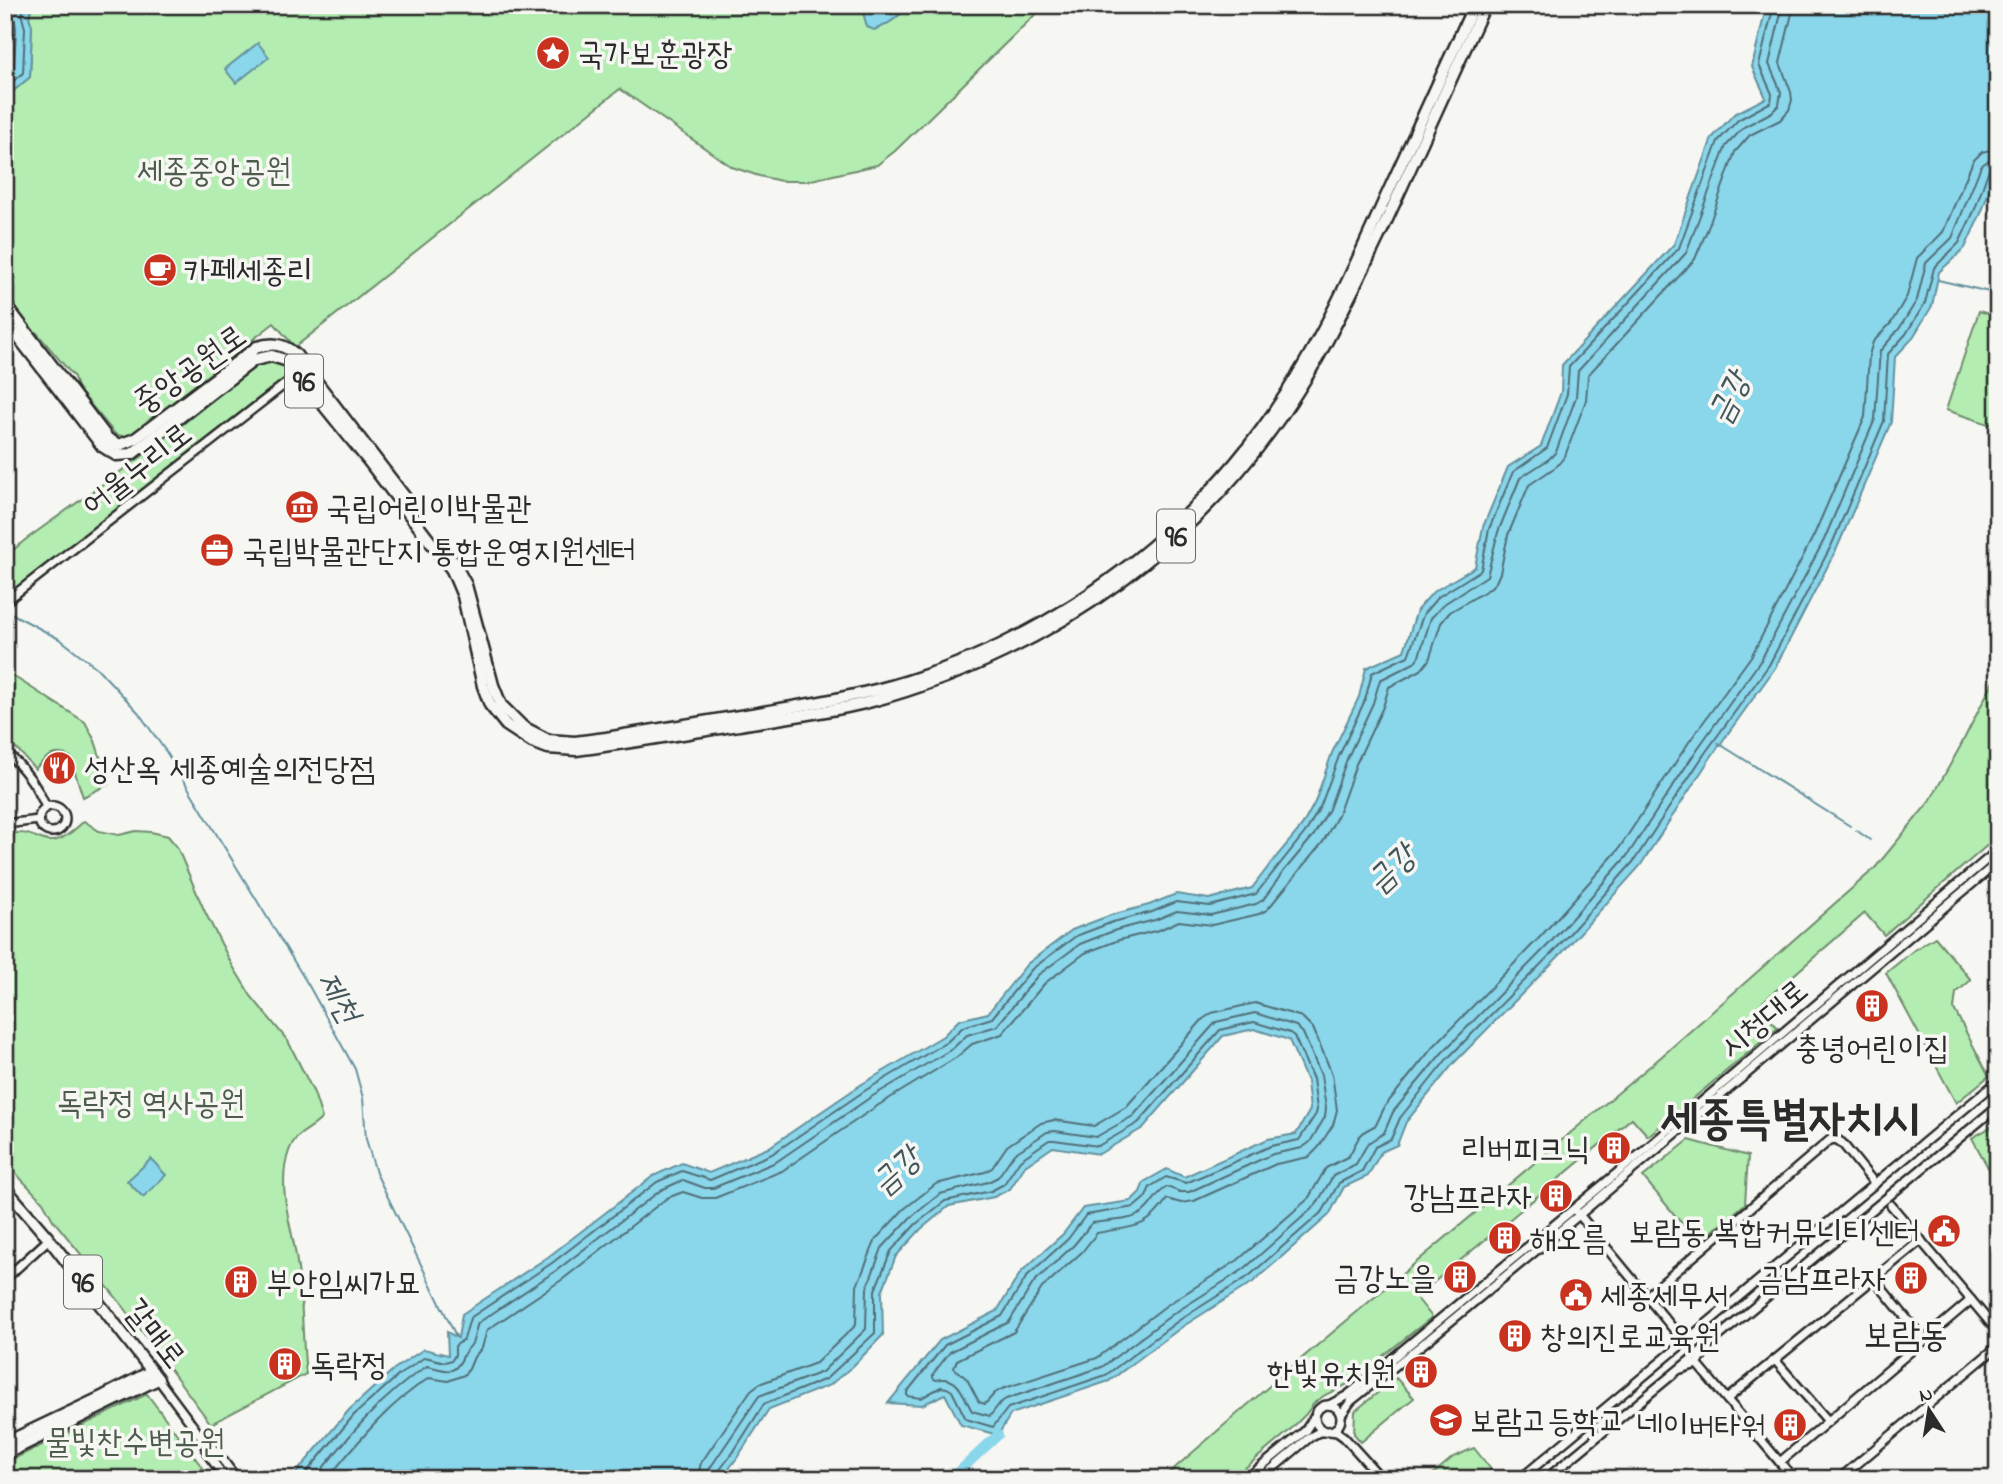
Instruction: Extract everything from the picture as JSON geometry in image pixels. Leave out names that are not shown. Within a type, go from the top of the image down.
[{"type":"main road","name":"96","points":[[606,742],[861,694],[910,681],[959,663],[1010,640],[1087,596],[1167,534],[1240,457],[1274,412],[1302,368],[1354,268],[1474,5]]},
{"type":"main road","name":"96","points":[[509,721],[548,740],[575,746],[811,713],[863,703],[962,670],[1014,648],[1092,603],[1146,562],[1215,498],[1246,463],[1309,373],[1367,260],[1485,5]]},
{"type":"main road","name":"중앙공원로","points":[[5,304],[108,439],[119,445],[135,439],[257,346],[275,344],[290,350],[458,568],[467,584],[493,685],[509,721]]},
{"type":"main road","name":"96","points":[[5,310],[22,333],[28,336]]},
{"type":"main road","name":"중앙공원로","points":[[5,320],[102,446],[116,455],[132,454],[254,360],[272,356],[288,361],[368,459],[452,570],[463,596],[483,686],[490,705],[509,721]]},
{"type":"main road","name":"갈매로","points":[[5,1188],[49,1239],[155,1375]]},
{"type":"main road","points":[[5,1443],[155,1375]]},
{"type":"main road","points":[[8,1452],[155,1375]]},
{"type":"street","name":"어울누리로","points":[[5,602],[298,374]]},
{"type":"street","points":[[5,752],[31,779],[46,807]]},
{"type":"street","points":[[54,806],[62,810],[65,818],[56,831],[47,831],[41,825],[40,813],[46,807],[54,806]]},
{"type":"street","points":[[5,824],[39,820]]},
{"type":"street","name":"시청대로","points":[[1341,1419],[1351,1401],[1434,1335],[1998,850]]},
{"type":"street","name":"시청대로","points":[[1329,1405],[1348,1395],[1576,1212],[1998,862]]},
{"type":"street","points":[[1520,1479],[1998,1080]]},
{"type":"street","points":[[1546,1479],[1998,1106]]},
{"type":"street","points":[[1647,1296],[1830,1140],[1836,1139],[1842,1143],[1875,1184]]},
{"type":"street","points":[[1891,1205],[1897,1189]]},
{"type":"street","points":[[1874,1209],[1891,1205],[1998,1332]]},
{"type":"street","points":[[1576,1212],[1685,1343]]},
{"type":"street","points":[[5,1279],[49,1239]]},
{"type":"street","points":[[1727,1399],[1921,1240]]},
{"type":"street","points":[[5,1263],[13,1272]]},
{"type":"street","points":[[1874,1279],[1925,1341]]},
{"type":"street","points":[[1780,1462],[1971,1300]]},
{"type":"street","points":[[1674,1372],[1697,1364],[1712,1341]]},
{"type":"street","points":[[1839,1479],[1998,1346]]},
{"type":"street","points":[[1775,1360],[1828,1421]]},
{"type":"street","points":[[1697,1364],[1794,1479]]},
{"type":"street","name":"갈매로","points":[[155,1375],[212,1453]]},
{"type":"street","points":[[1246,1479],[1305,1431],[1319,1408],[1329,1405],[1337,1408],[1348,1435],[1363,1451],[1372,1468]]},
{"type":"street","points":[[1315,1416],[1317,1426],[1328,1431],[1339,1427],[1341,1419]]},
{"type":"street","points":[[1260,1479],[1310,1437],[1328,1431],[1337,1432],[1344,1437],[1381,1479]]},
{"type":"street","points":[[212,1453],[226,1479]]},
{"type":"street","points":[[212,1453],[237,1479]]},
{"type":"green space","name":"세종중앙공원","points":[[32,5],[1045,5],[895,151],[877,165],[807,181],[781,181],[732,167],[620,89],[295,347],[274,323],[128,438],[115,434],[77,388],[74,377],[37,333],[27,327],[5,294],[5,98],[30,77],[32,26],[29,17]]},
{"type":"green space","points":[[1979,311],[1998,317],[1998,427],[1946,410]]},
{"type":"green space","points":[[271,362],[280,364],[293,373],[5,598],[5,557],[156,446],[247,372]]},
{"type":"green space","points":[[5,671],[85,722],[95,741],[109,784],[83,797],[70,757],[55,754],[35,769],[18,750],[5,742]]},
{"type":"green space","points":[[1998,672],[1998,836],[1884,935],[1865,913],[1758,1006],[1778,1028],[1648,1136],[1632,1118],[1416,1297],[1432,1317],[1346,1385],[1314,1403],[1289,1431],[1232,1479],[1162,1479],[1662,1056],[1875,868],[1930,801]]},
{"type":"green space","name":"독락정 역사공원","points":[[84,821],[99,831],[119,835],[136,831],[168,836],[177,847],[231,963],[251,996],[288,1041],[314,1093],[322,1118],[299,1135],[292,1144],[284,1178],[286,1206],[299,1276],[306,1374],[211,1424],[123,1306],[53,1220],[43,1202],[5,1162],[5,835],[28,834],[50,841],[70,833]]},
{"type":"green space","points":[[1935,937],[1971,980],[1956,993],[1954,1009],[1989,1076],[1956,1103],[1886,973]]},
{"type":"green space","points":[[1998,1123],[1998,1186],[1972,1138]]},
{"type":"green space","points":[[1689,1140],[1748,1156],[1745,1204],[1698,1243],[1643,1177]]},
{"type":"green space","points":[[1396,1378],[1414,1398],[1361,1442],[1354,1434],[1355,1411]]},
{"type":"green space","name":"물빛찬수변공원","points":[[147,1394],[211,1479],[5,1479],[5,1463]]},
{"type":"green space","points":[[1474,1448],[1497,1477],[1427,1479],[1453,1457]]},
{"type":"water","points":[[5,5],[32,5],[29,17],[32,26],[30,77],[5,98]]},
{"type":"water","points":[[861,5],[909,5],[893,20],[874,30],[867,27]]},
{"type":"water","name":"금강","points":[[1768,5],[1998,5],[1998,166],[1982,211],[1965,248],[1939,272],[1932,306],[1912,339],[1895,357],[1891,422],[1838,546],[1775,668],[1711,757],[1640,866],[1561,954],[1453,1064],[1406,1122],[1397,1145],[1381,1152],[1368,1176],[1344,1187],[1329,1215],[1253,1282],[1182,1327],[1109,1381],[1011,1414],[998,1435],[961,1425],[945,1394],[922,1405],[888,1403],[940,1340],[997,1311],[1021,1272],[1063,1234],[1083,1208],[1131,1201],[1140,1192],[1144,1182],[1167,1169],[1184,1177],[1268,1139],[1296,1134],[1310,1110],[1307,1081],[1289,1040],[1254,1029],[1223,1036],[1143,1128],[1099,1154],[1053,1147],[1025,1166],[1010,1189],[994,1197],[949,1206],[921,1229],[896,1256],[882,1292],[883,1335],[830,1385],[769,1409],[721,1479],[291,1479],[349,1410],[394,1369],[424,1349],[448,1355],[447,1332],[458,1338],[462,1314],[548,1257],[653,1176],[682,1163],[709,1173],[768,1148],[862,1084],[943,1036],[959,1020],[988,1013],[1027,964],[1072,930],[1176,894],[1209,899],[1252,888],[1302,826],[1315,802],[1332,753],[1359,697],[1366,668],[1404,651],[1417,610],[1433,592],[1475,567],[1483,527],[1508,467],[1541,446],[1561,392],[1562,365],[1674,244],[1712,138],[1734,114],[1766,98],[1752,67]]},
{"type":"water","points":[[258,43],[269,57],[236,83],[225,69]]},
{"type":"water","points":[[151,1159],[166,1175],[143,1197],[127,1181]]},
{"type":"waterway","points":[[1938,280],[1998,294]]},
{"type":"waterway","name":"제천","points":[[5,610],[61,640],[97,668],[138,712],[167,753],[309,986],[355,1069],[363,1098],[366,1139],[376,1173],[457,1338]]},
{"type":"waterway","points":[[1718,743],[1850,826]]},
{"type":"waterway","points":[[1856,830],[1870,840]]},
{"type":"waterway","points":[[951,1479],[998,1435]]},
{"type":"place","name":"국가보훈광장","points":[[553,53]]},
{"type":"place","name":"카페세종리","points":[[160,270]]},
{"type":"place","name":"국립어린이박물관","points":[[302,507]]},
{"type":"place","name":"국립박물관단지 통합운영지원센터","points":[[217,550]]},
{"type":"place","name":"성산옥 세종예술의전당점","points":[[59,768]]},
{"type":"place","name":"충녕어린이집","points":[[1872,1006]]},
{"type":"place","name":"리버피크닉","points":[[1614,1148]]},
{"type":"place","name":"강남프라자","points":[[1556,1196]]},
{"type":"place","name":"보람동 복합커뮤니티센터","points":[[1944,1231]]},
{"type":"place","name":"해오름","points":[[1505,1238]]},
{"type":"place","name":"금강노을","points":[[1460,1277]]},
{"type":"place","name":"금남프라자","points":[[1911,1278]]},
{"type":"place","name":"부안임씨가묘","points":[[241,1282]]},
{"type":"place","name":"세종세무서","points":[[1576,1295]]},
{"type":"place","name":"창의진로교육원","points":[[1515,1336]]},
{"type":"place","name":"독락정","points":[[285,1364]]},
{"type":"place","name":"한빛유치원","points":[[1421,1372]]},
{"type":"place","name":"보람고등학교","points":[[1446,1420]]},
{"type":"place","name":"네이버타워","points":[[1790,1425]]},
{"type":"district","name":"세종특별자치시","points":[[1790,1117]]},
{"type":"district","name":"보람동","points":[[1906,1334]]}]
